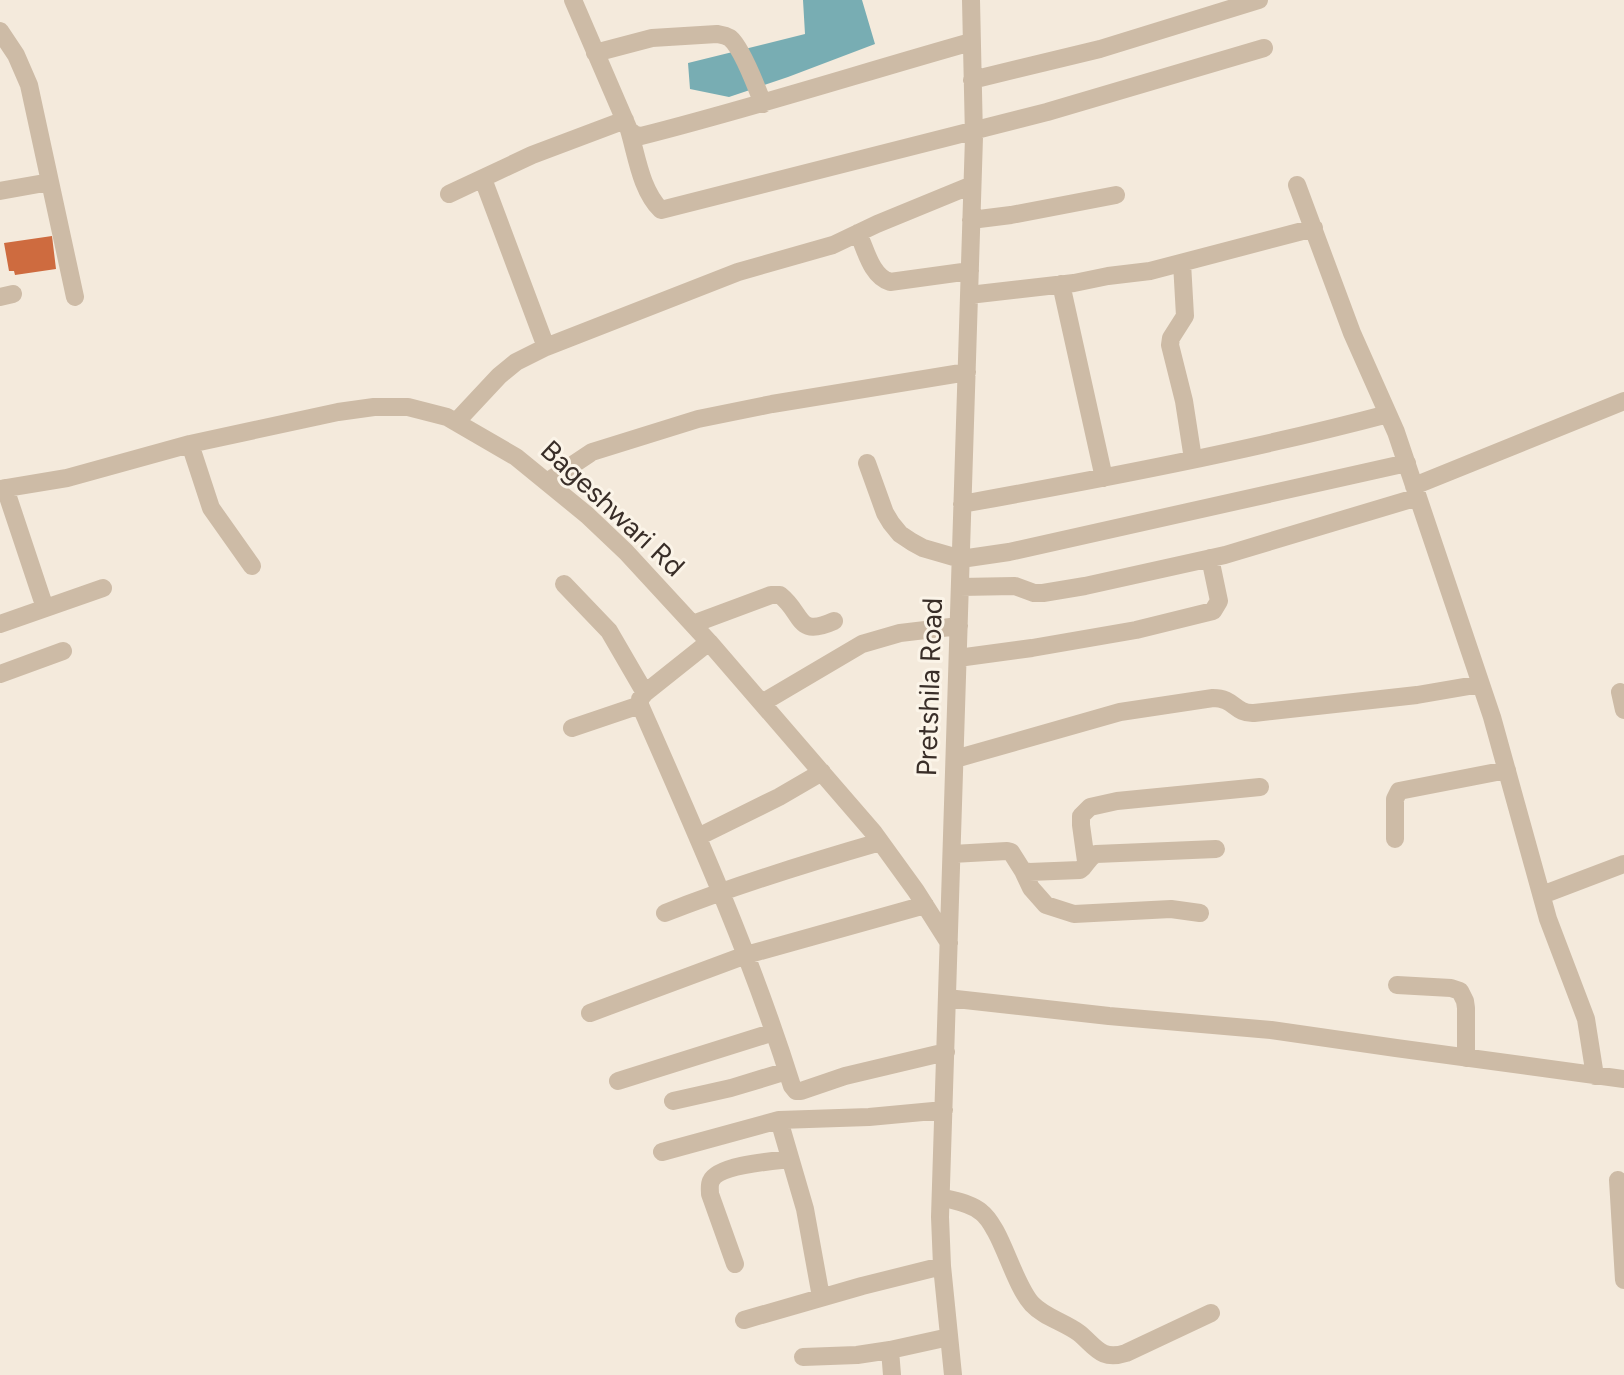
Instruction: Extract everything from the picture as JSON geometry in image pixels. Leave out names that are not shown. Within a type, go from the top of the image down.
[{"type":"street","points":[[573,0],[627,125],[644,182],[652,201],[661,210],[973,132],[1264,48]]},
{"type":"street","name":"Pretshila Road","points":[[953,1375],[942,1266],[941,1197],[970,271],[973,132],[971,0]]},
{"type":"street","points":[[972,80],[1100,49],[1259,0]]},
{"type":"street","points":[[0,31],[8,58],[25,72],[29,85],[75,297]]},
{"type":"street","points":[[595,53],[652,38],[728,36],[748,67],[763,104]]},
{"type":"street","points":[[627,125],[635,135],[641,136],[763,104],[971,42]]},
{"type":"street","points":[[449,194],[532,155],[627,125]]},
{"type":"street","points":[[483,179],[546,347]]},
{"type":"street","points":[[0,191],[50,182]]},
{"type":"street","points":[[456,422],[499,376],[516,362],[546,347],[738,272],[833,245],[972,185]]},
{"type":"street","points":[[1297,185],[1331,280],[1407,463],[1481,684],[1548,919],[1586,1019],[1595,1076]]},
{"type":"street","points":[[971,220],[1116,195]]},
{"type":"street","points":[[969,295],[1150,271],[1314,228]]},
{"type":"street","points":[[858,233],[881,279],[890,282],[970,271]]},
{"type":"street","points":[[1182,263],[1185,316],[1170,345],[1184,401],[1193,459]]},
{"type":"street","points":[[1061,284],[1104,478]]},
{"type":"street","points":[[547,482],[592,452],[698,419],[967,372]]},
{"type":"street","points":[[960,587],[1015,586],[1043,593],[1210,558],[1332,524],[1416,492],[1624,401]]},
{"type":"street","name":"Bageshwari Rd","points":[[2,489],[67,478],[190,444],[338,412],[374,407],[408,407],[447,417],[516,457],[587,515],[626,552],[709,642],[880,842],[949,943]]},
{"type":"street","points":[[962,504],[1104,478],[1388,414]]},
{"type":"street","points":[[190,444],[211,508],[252,566]]},
{"type":"street","points":[[867,463],[885,513],[900,534],[923,548],[961,559],[1035,546],[1407,463]]},
{"type":"street","points":[[2,489],[45,608]]},
{"type":"street","points":[[958,658],[1136,630],[1213,611],[1219,601],[1210,558]]},
{"type":"street","points":[[564,584],[609,631],[642,699],[721,891],[796,1091],[946,1052]]},
{"type":"street","points":[[0,624],[103,588]]},
{"type":"street","points":[[693,624],[771,595],[780,595],[803,623],[811,628],[834,621]]},
{"type":"street","points":[[762,703],[862,644],[900,633],[959,626]]},
{"type":"street","points":[[572,728],[642,699],[709,642]]},
{"type":"street","points":[[0,674],[63,651]]},
{"type":"street","points":[[955,759],[1120,712],[1213,698],[1225,698],[1245,713],[1254,713],[1417,695],[1481,684]]},
{"type":"street","points":[[1395,839],[1395,799],[1399,791],[1507,770]]},
{"type":"street","points":[[698,837],[822,772]]},
{"type":"street","points":[[1086,861],[1081,816],[1090,807],[1117,801],[1260,787]]},
{"type":"street","points":[[665,913],[782,870],[880,842]]},
{"type":"street","points":[[1023,871],[1080,870],[1090,856],[1103,853],[1216,849]]},
{"type":"street","points":[[952,854],[1011,852],[1031,888],[1046,905],[1074,914],[1171,909],[1200,913]]},
{"type":"street","points":[[1542,895],[1624,864]]},
{"type":"street","points":[[590,1013],[746,955],[925,905]]},
{"type":"street","points":[[1397,985],[1460,991],[1466,1008],[1466,1058]]},
{"type":"street","points":[[947,998],[1271,1030],[1624,1079]]},
{"type":"street","points":[[618,1081],[774,1032]]},
{"type":"street","points":[[673,1101],[787,1071]]},
{"type":"street","points":[[662,1152],[779,1120],[869,1117],[944,1110]]},
{"type":"street","points":[[779,1120],[805,1209],[821,1297]]},
{"type":"street","points":[[735,1264],[709,1184],[726,1171],[790,1159]]},
{"type":"street","points":[[1618,1180],[1624,1280]]},
{"type":"street","points":[[941,1197],[981,1211],[1005,1248],[1031,1303],[1072,1328],[1105,1355],[1126,1353],[1211,1313]]},
{"type":"street","points":[[744,1320],[942,1266]]},
{"type":"street","points":[[803,1357],[857,1355],[949,1337]]},
{"type":"street","points":[[890,1350],[892,1375]]},
{"type":"water","points":[[803,0],[862,0],[875,44],[729,97],[690,89],[688,63],[805,34]]},
{"type":"building","points":[[52,236],[56,269],[15,275],[14,271],[9,271],[4,243]]}]
